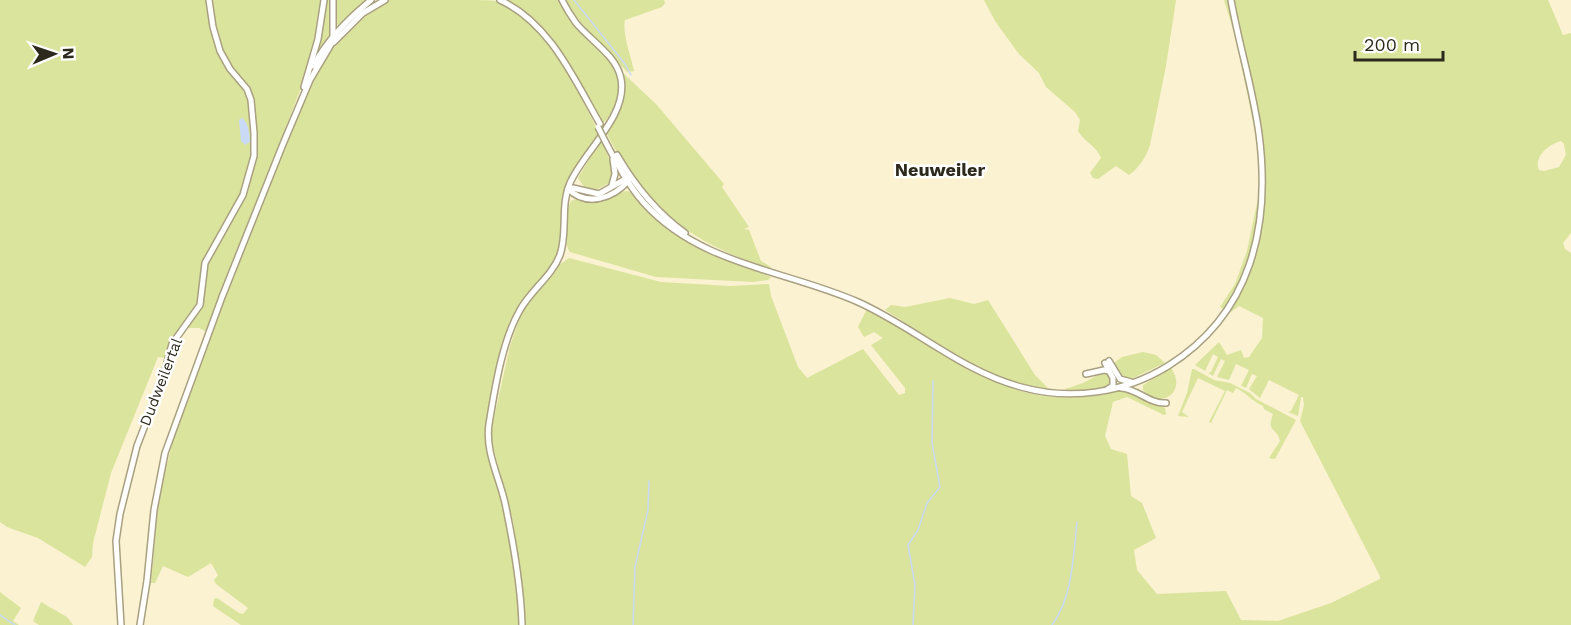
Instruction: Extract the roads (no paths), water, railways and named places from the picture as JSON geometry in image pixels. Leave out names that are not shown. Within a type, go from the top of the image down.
[{"type":"main road","name":"Dudweilertal","points":[[121,625],[116,534],[139,439],[162,381],[172,344],[200,305],[204,268],[208,256],[239,203],[252,165],[254,133],[251,100],[247,89],[230,69],[220,51],[209,0]]},
{"type":"main road","points":[[140,625],[159,480],[175,424],[308,75],[318,39],[324,0]]},
{"type":"main road","points":[[283,144],[310,80],[333,41],[333,0]]},
{"type":"main road","points":[[308,75],[334,33],[370,0]]},
{"type":"main road","points":[[328,50],[355,20],[385,0]]},
{"type":"main road","points":[[500,0],[519,11],[541,31],[559,54],[635,192],[676,232],[728,259],[858,302],[894,320],[975,368],[1010,384],[1056,394],[1104,391],[1136,382],[1165,368],[1203,340],[1230,308],[1250,267],[1260,221],[1263,193],[1259,133],[1231,0]]},
{"type":"main road","points":[[522,625],[508,521],[490,452],[489,425],[502,359],[511,328],[523,305],[561,253],[568,189],[574,174],[617,109],[622,84],[616,65],[577,24],[562,0]]},
{"type":"main road","points":[[607,142],[615,174],[610,188]]},
{"type":"main road","points":[[574,174],[576,184],[586,191]]},
{"type":"main road","points":[[568,189],[599,194],[628,179]]},
{"type":"main road","points":[[618,190],[628,179]]},
{"type":"main road","points":[[628,179],[671,223],[696,241],[728,259]]},
{"type":"main road","points":[[568,189],[589,200],[598,200],[618,190],[626,189],[635,192]]},
{"type":"main road","points":[[565,206],[572,199],[580,196]]},
{"type":"main road","points":[[1104,391],[1114,383],[1107,362],[1120,380],[1136,382]]},
{"type":"main road","points":[[1086,375],[1100,370],[1109,371]]},
{"type":"main road","points":[[1145,397],[1139,388],[1147,377]]},
{"type":"main road","points":[[1116,388],[1128,389],[1156,403],[1166,403]]},
{"type":"water","points":[[242,118],[247,125],[250,142],[245,145],[241,141],[239,120]]},
{"type":"waterway","points":[[574,0],[625,64],[631,75]]},
{"type":"waterway","points":[[913,625],[915,585],[908,545],[918,530],[927,503],[940,487],[932,443],[933,381]]},
{"type":"waterway","points":[[633,625],[635,567],[648,510],[649,481]]},
{"type":"waterway","points":[[1052,625],[1059,614],[1068,589],[1077,522]]},
{"type":"waterway","points":[[0,615],[15,625]]},
{"type":"district","name":"Neuweiler","points":[[940,169]]}]
